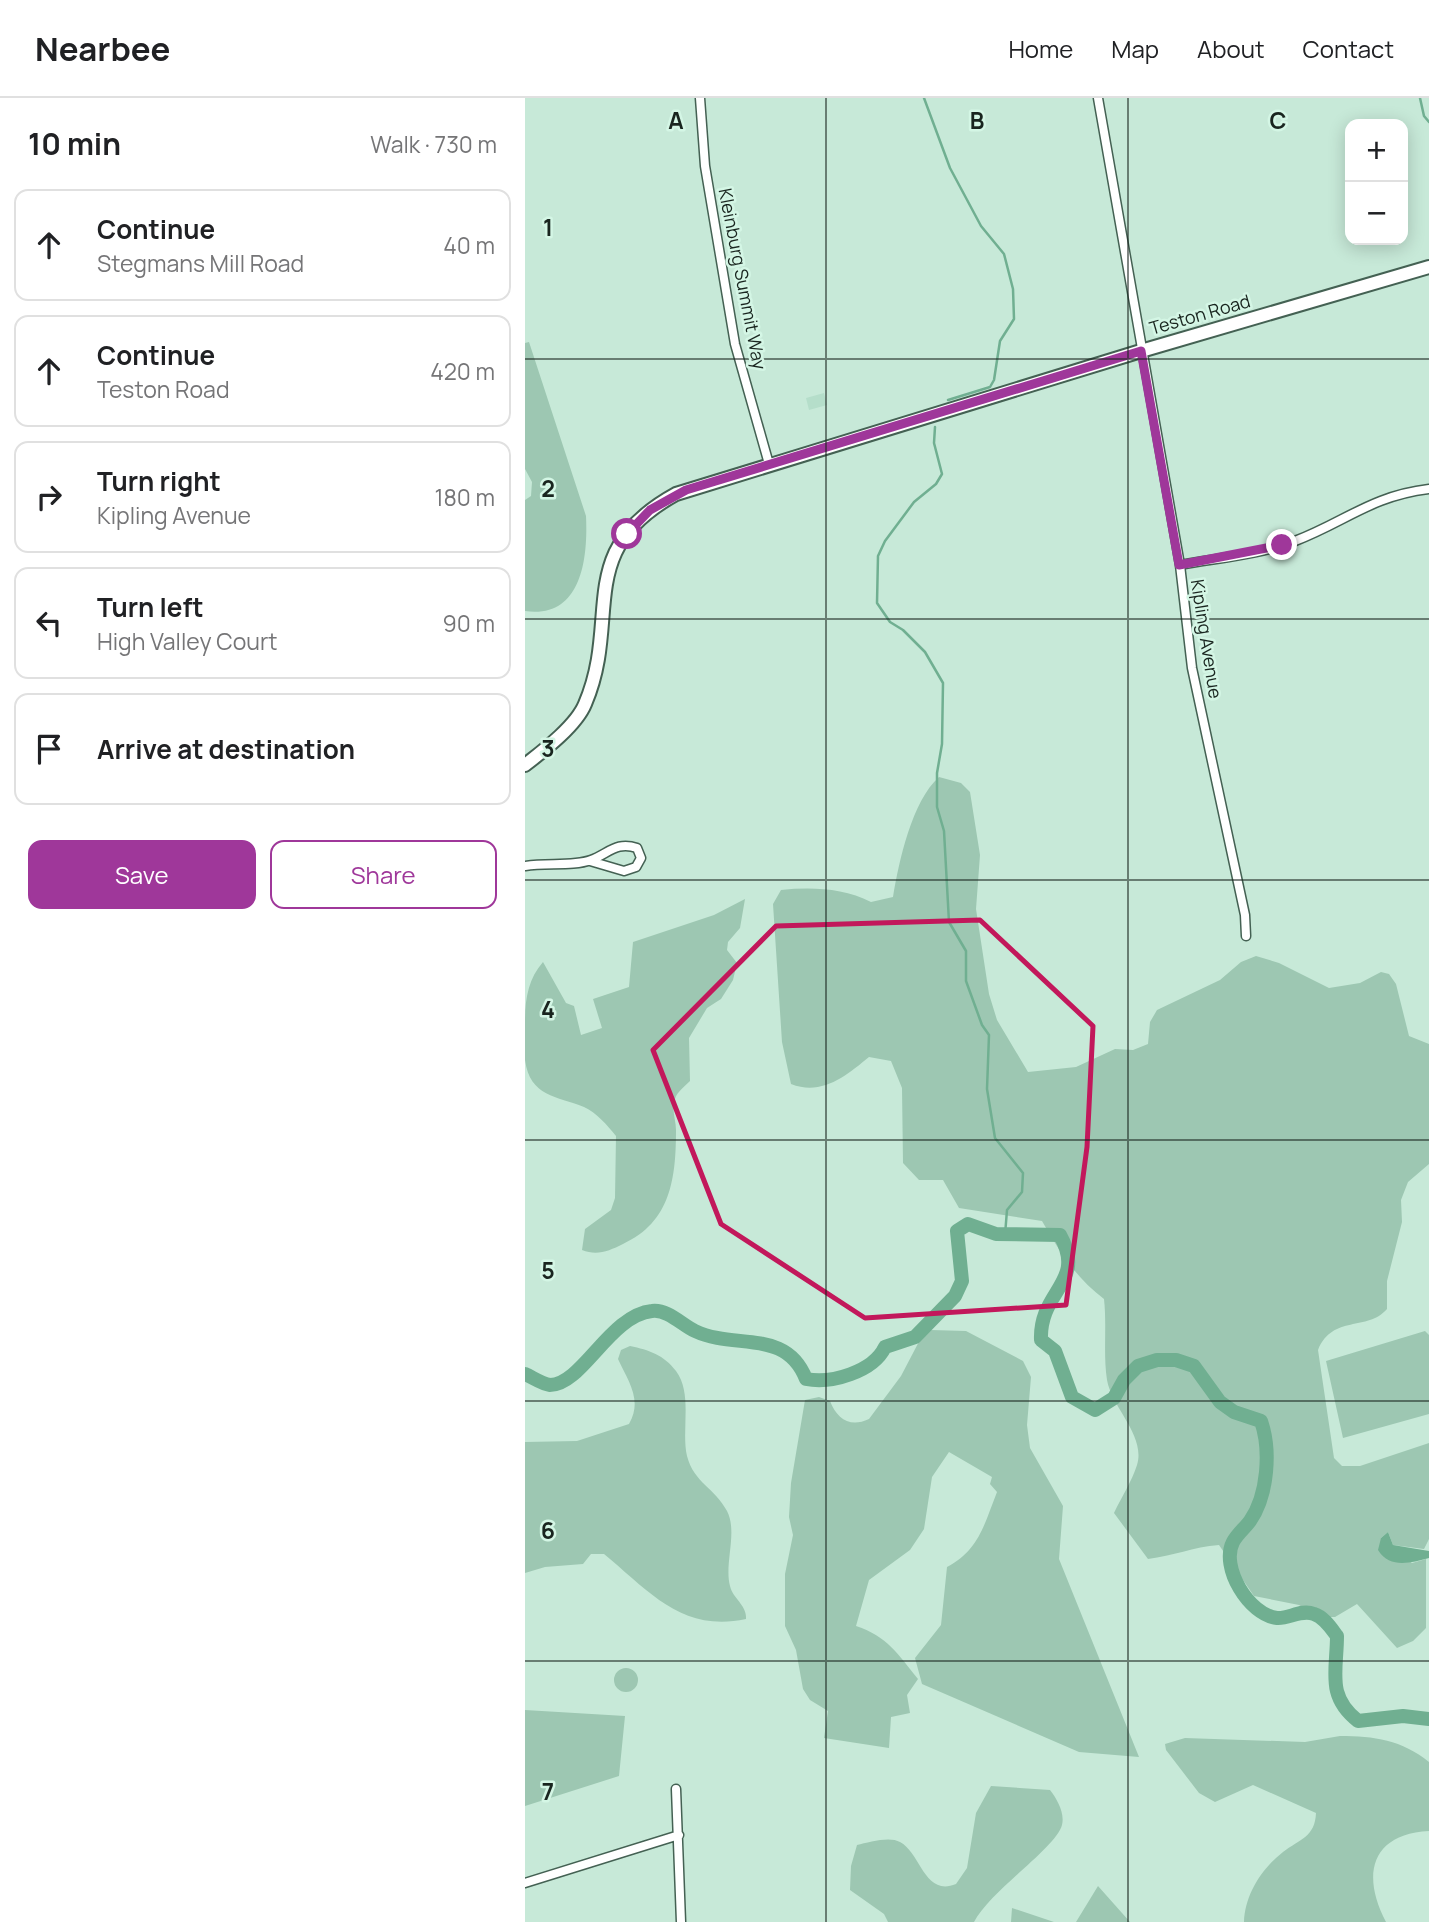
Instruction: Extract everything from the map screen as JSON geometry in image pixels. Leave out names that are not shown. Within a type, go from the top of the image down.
[{"type":"street","name":"Kleinburg Summit Way","points":[[700,98],[705,166],[735,344],[769,464]]},
{"type":"street","name":"Kipling Avenue","points":[[1098,98],[1179,565],[1192,668],[1245,915],[1246,936]]},
{"type":"street","name":"Teston Road","points":[[525,765],[551,744],[585,706],[600,649],[605,579],[610,564],[633,526],[662,502],[686,490],[769,464],[1429,267]]},
{"type":"street","points":[[1179,565],[1282,545],[1309,535],[1359,508],[1398,495],[1429,489]]},
{"type":"street","points":[[525,866],[590,860],[624,871],[636,867],[641,858],[637,848],[626,844],[614,846],[590,860]]},
{"type":"street","points":[[676,1789],[681,1922]]},
{"type":"street","points":[[525,1883],[679,1835]]},
{"type":"highlighted area","points":[[980,920],[1093,1026],[1087,1147],[1066,1305],[865,1318],[721,1224],[653,1050],[776,926]]},
{"type":"shaded area","points":[[529,342],[586,516],[583,567],[578,582],[570,596],[559,605],[544,611],[525,611],[525,500],[531,496],[532,482],[525,469],[525,343]]},
{"type":"shaded area","points":[[824,393],[827,405],[809,410],[806,398]]},
{"type":"shaded area","points":[[939,777],[961,783],[970,792],[980,855],[976,909],[989,994],[997,1020],[1028,1072],[1076,1067],[1115,1049],[1133,1050],[1148,1044],[1150,1022],[1157,1010],[1220,980],[1241,962],[1256,956],[1279,963],[1329,988],[1360,983],[1381,972],[1389,974],[1396,984],[1409,1036],[1429,1044],[1429,1164],[1408,1182],[1401,1200],[1402,1222],[1387,1281],[1387,1309],[1370,1320],[1332,1332],[1318,1350],[1334,1458],[1342,1466],[1360,1466],[1429,1443],[1429,1539],[1424,1549],[1393,1545],[1388,1532],[1381,1538],[1412,1563],[1426,1559],[1426,1628],[1413,1641],[1397,1648],[1357,1604],[1335,1617],[1320,1617],[1299,1605],[1254,1596],[1219,1545],[1148,1559],[1114,1513],[1135,1471],[1139,1454],[1133,1433],[1110,1391],[1107,1380],[1104,1299],[1076,1273],[1042,1221],[959,1208],[943,1180],[919,1180],[903,1163],[902,1088],[891,1061],[869,1057],[842,1077],[823,1086],[813,1088],[791,1084],[782,1042],[773,904],[781,890],[793,889],[838,891],[871,902],[893,897],[903,850],[914,816],[921,801]]},
{"type":"shaded area","points":[[745,899],[740,928],[728,942],[727,950],[737,963],[733,980],[721,999],[707,1008],[689,1038],[690,1081],[678,1093],[674,1103],[674,1165],[672,1181],[661,1211],[652,1224],[623,1244],[598,1253],[582,1250],[585,1229],[611,1210],[615,1198],[616,1136],[589,1110],[539,1088],[528,1072],[525,1060],[525,1022],[527,998],[534,975],[543,962],[566,1003],[574,1006],[581,1035],[602,1028],[593,999],[629,987],[633,942],[714,915]]},
{"type":"shaded area","points":[[966,1331],[1023,1361],[1031,1377],[1027,1425],[1030,1448],[1063,1506],[1059,1559],[1139,1757],[1079,1752],[922,1684],[915,1658],[941,1625],[947,1567],[966,1553],[979,1536],[997,1492],[990,1484],[992,1477],[949,1452],[932,1477],[924,1529],[910,1550],[869,1580],[856,1626],[884,1641],[918,1679],[907,1695],[910,1713],[891,1717],[889,1748],[824,1738],[828,1711],[810,1700],[803,1689],[796,1650],[785,1626],[785,1574],[793,1535],[789,1517],[791,1483],[805,1400],[819,1397],[830,1401],[836,1413],[850,1422],[869,1419],[901,1376],[924,1332]]},
{"type":"shaded area","points":[[1425,1331],[1429,1335],[1429,1414],[1343,1438],[1326,1361]]},
{"type":"shaded area","points":[[630,1346],[661,1357],[671,1365],[681,1380],[685,1401],[687,1456],[695,1473],[717,1496],[730,1519],[730,1586],[746,1614],[746,1619],[723,1622],[703,1620],[685,1614],[652,1595],[604,1554],[591,1554],[583,1564],[545,1567],[525,1573],[525,1442],[577,1441],[629,1424],[635,1407],[633,1391],[618,1359],[621,1350]]},
{"type":"shaded area","points":[[1388,1532],[1393,1545],[1429,1551],[1429,1558],[1408,1563],[1388,1560],[1378,1550],[1381,1538]]},
{"type":"shaded area","points":[[626,1668],[637,1675],[638,1680],[631,1691],[626,1692],[615,1685],[614,1680],[621,1669]]},
{"type":"shaded area","points":[[525,1710],[625,1716],[619,1776],[525,1806]]},
{"type":"shaded area","points":[[1340,1736],[1364,1737],[1398,1744],[1429,1762],[1429,1831],[1394,1840],[1383,1849],[1376,1860],[1374,1888],[1386,1922],[1244,1922],[1247,1902],[1261,1874],[1283,1852],[1310,1832],[1316,1813],[1253,1785],[1215,1802],[1199,1793],[1166,1750],[1165,1744],[1185,1738],[1305,1742]]},
{"type":"shaded area","points":[[991,1786],[1050,1790],[1060,1806],[1063,1820],[1048,1845],[994,1897],[974,1922],[888,1922],[884,1914],[850,1890],[851,1866],[857,1845],[885,1840],[896,1840],[907,1847],[924,1872],[937,1884],[956,1884],[967,1868],[976,1813]]},
{"type":"shaded area","points":[[1098,1886],[1130,1922],[1076,1922]]},
{"type":"shaded area","points":[[1012,1908],[1054,1922],[1011,1922]]},
{"type":"waterway","points":[[924,98],[950,168],[981,226],[1004,254],[1013,289],[1014,319],[1000,341],[994,380],[990,387],[948,400]]},
{"type":"waterway","points":[[1420,98],[1424,116],[1429,122]]},
{"type":"waterway","points":[[935,427],[934,443],[942,474],[936,484],[914,502],[885,541],[878,556],[877,603],[890,622],[903,630],[925,652],[943,683],[937,807],[944,831],[949,922],[966,951],[966,981],[982,1025],[989,1035],[987,1089],[995,1138],[1023,1173],[1022,1192],[1007,1210],[1005,1235]]},
{"type":"waterway","points":[[525,1374],[550,1385],[562,1382],[574,1374],[623,1324],[637,1315],[658,1311],[710,1336],[773,1346],[797,1363],[806,1379],[839,1378],[871,1363],[885,1347],[915,1337],[955,1296],[962,1281],[957,1231],[968,1224],[996,1234],[1060,1235],[1067,1251],[1068,1265],[1047,1309],[1042,1323],[1041,1340],[1055,1351],[1072,1397],[1095,1410],[1114,1398],[1124,1380],[1138,1366],[1157,1360],[1176,1360],[1194,1366],[1220,1402],[1234,1412],[1261,1421],[1267,1459],[1264,1486],[1256,1510],[1233,1542],[1230,1552],[1230,1564],[1240,1588],[1247,1599],[1267,1615],[1282,1618],[1309,1613],[1318,1615],[1327,1623],[1337,1636],[1337,1692],[1348,1712],[1358,1721],[1403,1716],[1429,1719]]},
{"type":"route","points":[[627,534],[650,510],[686,490],[1141,351],[1179,565],[1282,545]]}]
